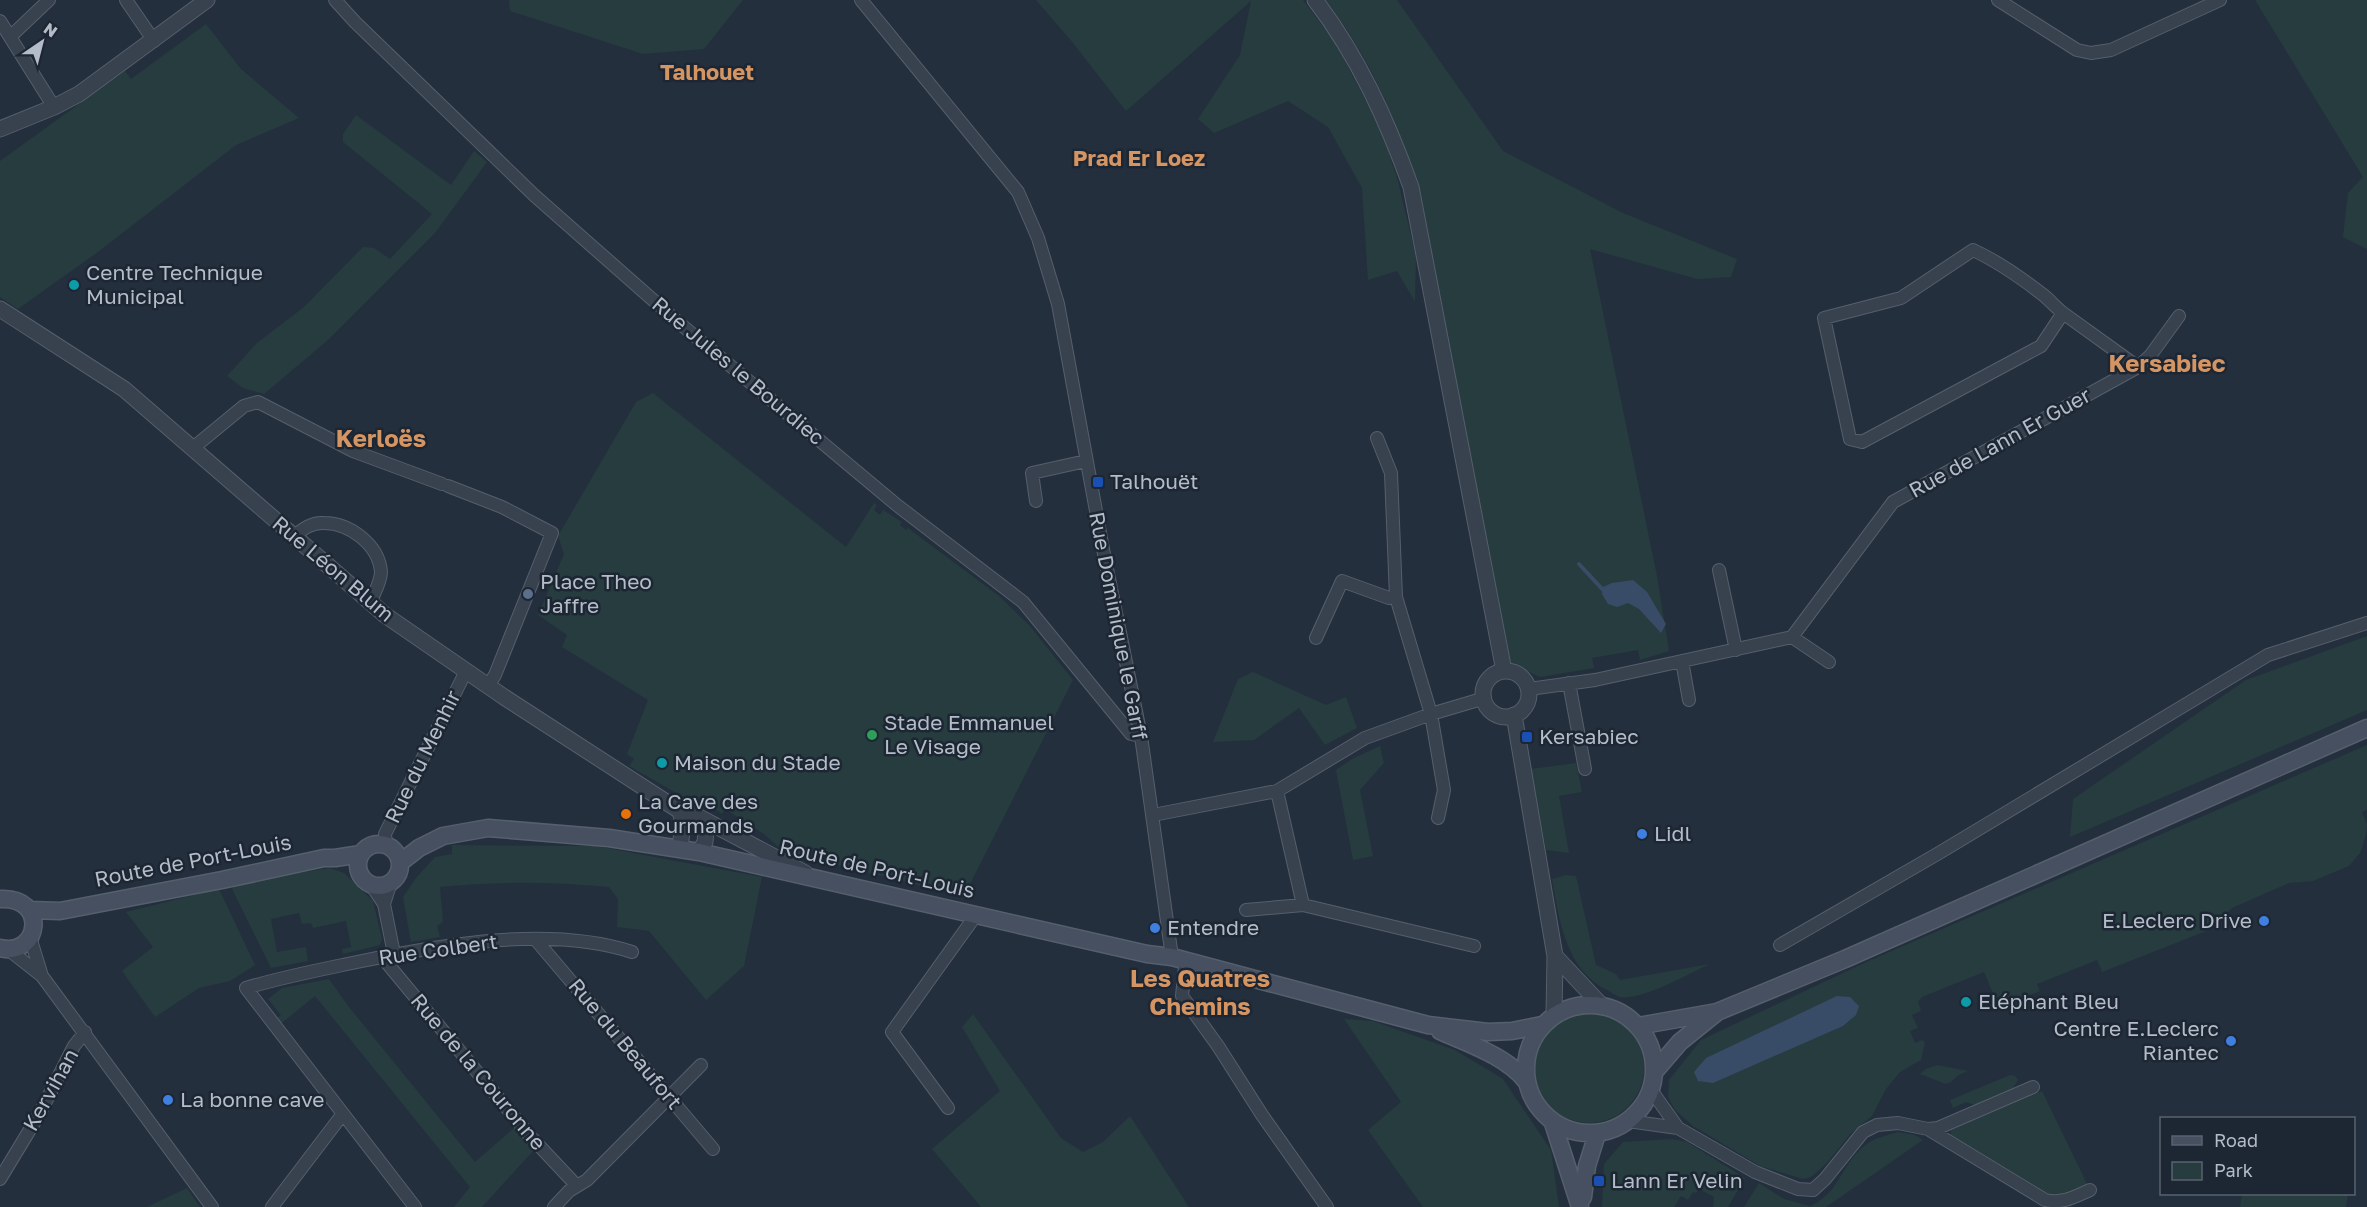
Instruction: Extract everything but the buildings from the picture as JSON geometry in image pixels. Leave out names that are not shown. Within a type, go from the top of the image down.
[{"type":"main road","points":[[1638,1026],[1717,1012],[1845,959],[2367,728]]},
{"type":"main road","name":"Route de Port-Louis","points":[[393,851],[419,848],[443,836],[488,828],[609,838],[680,848],[1223,970],[1428,1025],[1488,1032],[1512,1031],[1548,1020]]},
{"type":"main road","points":[[376,844],[393,851],[397,876],[391,882],[382,886],[362,878],[360,861],[367,847],[376,844]]},
{"type":"main road","name":"Route de Port-Louis","points":[[60,911],[324,858],[360,861]]},
{"type":"main road","points":[[0,899],[13,898],[30,910],[34,921],[31,934]]},
{"type":"main road","points":[[30,910],[60,911]]},
{"type":"main road","points":[[4,949],[20,947],[31,934],[60,911]]},
{"type":"main road","points":[[1577,1006],[1602,1006],[1622,1013],[1638,1026],[1650,1046],[1655,1071],[1651,1090],[1642,1108],[1614,1130],[1597,1134],[1571,1131],[1553,1123],[1542,1114],[1531,1096],[1526,1081],[1527,1051],[1548,1020],[1577,1006]]},
{"type":"main road","points":[[1655,1071],[1680,1042],[1717,1012]]},
{"type":"main road","name":"Route de Port-Louis","points":[[1428,1025],[1494,1056],[1519,1072],[1526,1081]]},
{"type":"main road","points":[[1553,1123],[1579,1205]]},
{"type":"main road","points":[[1579,1205],[1583,1197],[1587,1166],[1597,1134]]},
{"type":"street","points":[[11,36],[49,0]]},
{"type":"street","points":[[126,0],[154,40]]},
{"type":"street","points":[[0,129],[54,108],[79,94],[207,0]]},
{"type":"street","name":"Rue Jules le Bourdiec","points":[[335,0],[535,196],[662,308],[898,506],[1023,602],[1131,734],[1141,736]]},
{"type":"street","name":"Rue Dominique le Garff","points":[[861,0],[1018,192],[1038,238],[1058,304],[1086,462],[1141,736],[1179,961],[1182,996],[1327,1207]]},
{"type":"street","points":[[1315,0],[1337,29],[1369,86],[1393,136],[1411,187],[1503,671]]},
{"type":"street","points":[[1998,0],[2077,50],[2091,53],[2111,50],[2220,0]]},
{"type":"street","points":[[0,21],[54,108]]},
{"type":"street","points":[[2063,313],[2041,346],[1862,441],[1850,439],[1824,318],[1901,298],[1973,250],[1992,259],[2043,295],[2063,313],[2138,367]]},
{"type":"street","name":"Rue Léon Blum","points":[[2,314],[124,389],[370,603],[466,671],[680,811],[697,816],[808,875]]},
{"type":"street","name":"Rue de Lann Er Guer","points":[[1792,637],[1893,502],[2138,367],[2151,356],[2179,316]]},
{"type":"street","points":[[193,448],[244,406],[258,402],[353,451],[502,507],[552,533],[499,665],[488,686]]},
{"type":"street","points":[[1377,438],[1391,473],[1396,597],[1431,714],[1444,790],[1437,818]]},
{"type":"street","points":[[1036,501],[1032,473],[1086,462]]},
{"type":"street","points":[[294,536],[309,526],[323,522],[336,524],[367,542],[378,558],[381,574],[370,603]]},
{"type":"street","points":[[1719,570],[1736,650]]},
{"type":"street","points":[[1316,638],[1342,581],[1389,598],[1396,597]]},
{"type":"street","points":[[1780,945],[2268,655],[2367,623]]},
{"type":"street","points":[[1529,689],[1682,662],[1792,637],[1828,662]]},
{"type":"street","points":[[1682,662],[1689,700]]},
{"type":"street","name":"Rue du Menhir","points":[[393,851],[385,834],[466,671]]},
{"type":"street","points":[[1503,671],[1518,674],[1529,689],[1528,702],[1520,712],[1514,715],[1495,713],[1486,704],[1486,683],[1490,677],[1503,671]]},
{"type":"street","points":[[1569,683],[1586,769]]},
{"type":"street","points":[[1153,815],[1277,792],[1365,738],[1431,714],[1485,698]]},
{"type":"street","points":[[1514,715],[1555,956],[1548,1020]]},
{"type":"street","points":[[1277,792],[1303,905]]},
{"type":"street","points":[[680,811],[683,823],[680,848]]},
{"type":"street","points":[[699,852],[705,842],[707,821]]},
{"type":"street","points":[[388,955],[384,904],[391,882]]},
{"type":"street","points":[[370,883],[384,904]]},
{"type":"street","points":[[1246,910],[1303,905],[1474,946]]},
{"type":"street","points":[[948,1108],[892,1032],[976,915]]},
{"type":"street","points":[[31,934],[42,976]]},
{"type":"street","name":"Rue Colbert","points":[[342,1115],[246,988],[281,977],[458,943],[536,940],[604,943],[632,951]]},
{"type":"street","name":"Rue du Beaufort","points":[[536,940],[712,1149]]},
{"type":"street","points":[[4,949],[42,976],[212,1207]]},
{"type":"street","name":"Rue de la Couronne","points":[[388,955],[530,1137],[577,1186]]},
{"type":"street","points":[[1555,956],[1602,1006]]},
{"type":"street","name":"Kervihan","points":[[0,1179],[40,1113],[74,1046],[85,1032]]},
{"type":"street","points":[[554,1207],[569,1191],[587,1180],[701,1065]]},
{"type":"street","points":[[1628,1121],[1678,1128],[1755,1172],[1798,1189],[1813,1190],[1825,1179],[1863,1132],[1877,1125],[1898,1123],[1928,1129],[1938,1128],[2033,1087]]},
{"type":"street","points":[[1651,1090],[1678,1128]]},
{"type":"street","points":[[272,1207],[342,1115],[415,1207]]},
{"type":"street","points":[[1928,1129],[2045,1200],[2067,1201],[2090,1190]]},
{"type":"green space","points":[[509,0],[743,0],[704,49],[643,54],[510,11]]},
{"type":"green space","points":[[1036,0],[1303,0],[1334,41],[1381,129],[1398,181],[1416,257],[1415,302],[1397,271],[1368,280],[1362,188],[1328,127],[1288,101],[1214,133],[1198,119],[1240,55],[1251,1],[1126,111]]},
{"type":"green space","points":[[1325,0],[1397,0],[1503,151],[1623,213],[1737,259],[1731,277],[1697,279],[1590,249],[1657,576],[1669,651],[1640,660],[1638,650],[1592,658],[1594,668],[1540,677],[1511,664],[1415,176],[1378,84],[1354,41]]},
{"type":"green space","points":[[2255,0],[2367,0],[2367,249],[2343,237],[2348,193],[2363,177]]},
{"type":"green space","points":[[206,24],[241,69],[299,118],[236,145],[98,252],[18,309],[0,297],[0,161],[125,71],[131,79]]},
{"type":"green space","points":[[356,115],[451,185],[474,151],[487,162],[435,233],[328,340],[264,394],[243,388],[227,376],[257,343],[304,307],[363,247],[374,248],[390,259],[432,214],[343,142],[343,134]]},
{"type":"green space","points":[[653,393],[846,547],[874,503],[877,505],[874,510],[880,515],[883,510],[902,522],[900,525],[906,530],[908,528],[999,596],[1030,626],[1073,680],[964,896],[784,852],[764,834],[725,809],[722,814],[708,804],[704,809],[629,766],[634,759],[627,754],[648,700],[562,647],[567,635],[538,615],[564,554],[558,536],[636,402]]},
{"type":"green space","points":[[2367,636],[2367,710],[2070,837],[2073,799],[2246,680]]},
{"type":"green space","points":[[1253,672],[1326,705],[1346,697],[1357,728],[1325,745],[1299,708],[1254,740],[1213,742],[1238,679]]},
{"type":"green space","points":[[2367,745],[2367,810],[2362,812],[2367,824],[2366,835],[2360,853],[2349,866],[2313,881],[2289,883],[2232,908],[2209,930],[2102,972],[2097,960],[2037,984],[2040,991],[2017,1000],[2014,1008],[2007,1011],[1998,1005],[1984,972],[1922,997],[1918,1002],[1921,1011],[1912,1015],[1918,1028],[1910,1031],[1915,1043],[1922,1040],[1925,1042],[1921,1060],[1900,1072],[1886,1089],[1872,1116],[1852,1132],[1826,1164],[1811,1177],[1803,1179],[1760,1166],[1693,1126],[1675,1110],[1668,1097],[1669,1080],[1701,1040],[1864,963]]},
{"type":"green space","points":[[1380,746],[1384,763],[1360,790],[1373,856],[1353,860],[1336,770],[1352,759]]},
{"type":"green space","points":[[1576,763],[1582,792],[1559,796],[1569,853],[1546,850],[1531,769]]},
{"type":"green space","points":[[452,845],[596,846],[762,877],[744,966],[706,1000],[649,931],[617,927],[618,899],[609,887],[588,885],[503,883],[440,887],[443,922],[437,926],[440,937],[411,942],[403,897],[435,857],[452,854]]},
{"type":"green space","points":[[330,868],[344,873],[373,901],[382,939],[380,945],[343,954],[342,949],[351,947],[346,921],[313,928],[311,923],[302,924],[299,913],[271,919],[277,952],[306,947],[308,961],[271,968],[232,889],[235,883]]},
{"type":"green space","points":[[1566,875],[1576,876],[1596,965],[1616,974],[1620,980],[1710,964],[1641,995],[1620,997],[1607,990],[1582,970],[1567,942],[1552,879]]},
{"type":"green space","points":[[219,889],[255,965],[230,981],[199,988],[155,1017],[122,971],[153,947],[126,912]]},
{"type":"green space","points":[[329,979],[349,1007],[475,1162],[514,1128],[534,1150],[482,1207],[454,1207],[470,1187],[315,996],[278,1026],[274,1021],[281,1015],[268,999],[282,988]]},
{"type":"green space","points":[[1589,1013],[1610,1017],[1628,1029],[1640,1047],[1644,1068],[1640,1089],[1628,1107],[1610,1119],[1589,1123],[1568,1119],[1550,1107],[1538,1089],[1534,1068],[1538,1047],[1550,1029],[1568,1017]]},
{"type":"green space","points":[[973,1014],[1061,1138],[1083,1152],[1103,1142],[1130,1116],[1189,1207],[981,1207],[932,1149],[1000,1091],[962,1027]]},
{"type":"green space","points":[[1344,1019],[1373,1021],[1455,1050],[1503,1079],[1551,1150],[1559,1207],[1423,1207],[1368,1130],[1401,1102]]},
{"type":"green space","points":[[1937,1065],[1968,1071],[1946,1084],[1920,1074]]},
{"type":"green space","points":[[2010,1075],[2015,1076],[2018,1080],[2013,1088],[1975,1105],[1966,1102],[1953,1108],[1950,1100]]},
{"type":"green space","points":[[2042,1091],[2090,1190],[2057,1196],[2044,1193],[1951,1137],[1951,1130]]},
{"type":"green space","points":[[1898,1132],[1915,1135],[1923,1140],[1826,1207],[1744,1207],[1759,1183],[1784,1199],[1810,1206],[1828,1194],[1849,1162],[1863,1147],[1875,1139]]},
{"type":"green space","points":[[1673,1139],[1687,1142],[1745,1178],[1728,1207],[1713,1207],[1714,1197],[1699,1189],[1696,1193],[1693,1192],[1688,1200],[1681,1196],[1674,1207],[1602,1207],[1604,1164],[1623,1142]]},
{"type":"green space","points":[[187,1188],[200,1207],[147,1207]]},
{"type":"green space","points":[[2242,1195],[2348,1195],[2346,1207],[2240,1207]]},
{"type":"water","points":[[1633,580],[1647,592],[1666,624],[1661,633],[1639,609],[1628,603],[1617,607],[1608,604],[1602,594],[1603,587],[1612,583]]},
{"type":"water","points":[[1837,996],[1850,997],[1859,1006],[1856,1015],[1843,1026],[1713,1083],[1698,1081],[1694,1072],[1706,1058]]},
{"type":"waterway","points":[[1579,564],[1604,591]]},
{"type":"place","name":"Centre Technique Municipal","points":[[74,285]]},
{"type":"place","name":"Talhouët","points":[[1098,482]]},
{"type":"place","name":"Place Theo Jaffre","points":[[528,594]]},
{"type":"place","name":"Stade Emmanuel Le Visage","points":[[872,735]]},
{"type":"place","name":"Kersabiec","points":[[1527,737]]},
{"type":"place","name":"Maison du Stade","points":[[662,763]]},
{"type":"place","name":"La Cave des Gourmands","points":[[626,814]]},
{"type":"place","name":"Lidl","points":[[1642,834]]},
{"type":"place","name":"E.Leclerc Drive","points":[[2264,921]]},
{"type":"place","name":"Entendre","points":[[1155,928]]},
{"type":"place","name":"Eléphant Bleu","points":[[1966,1002]]},
{"type":"place","name":"Centre E.Leclerc Riantec","points":[[2231,1041]]},
{"type":"place","name":"La bonne cave","points":[[168,1100]]},
{"type":"place","name":"Lann Er Velin","points":[[1599,1181]]},
{"type":"district","name":"Talhouet","points":[[707,72]]},
{"type":"district","name":"Prad Er Loez","points":[[1139,158]]},
{"type":"district","name":"Kersabiec","points":[[2167,364]]},
{"type":"district","name":"Kerloës","points":[[381,439]]},
{"type":"district","name":"Les Quatres Chemins","points":[[1200,993]]}]
